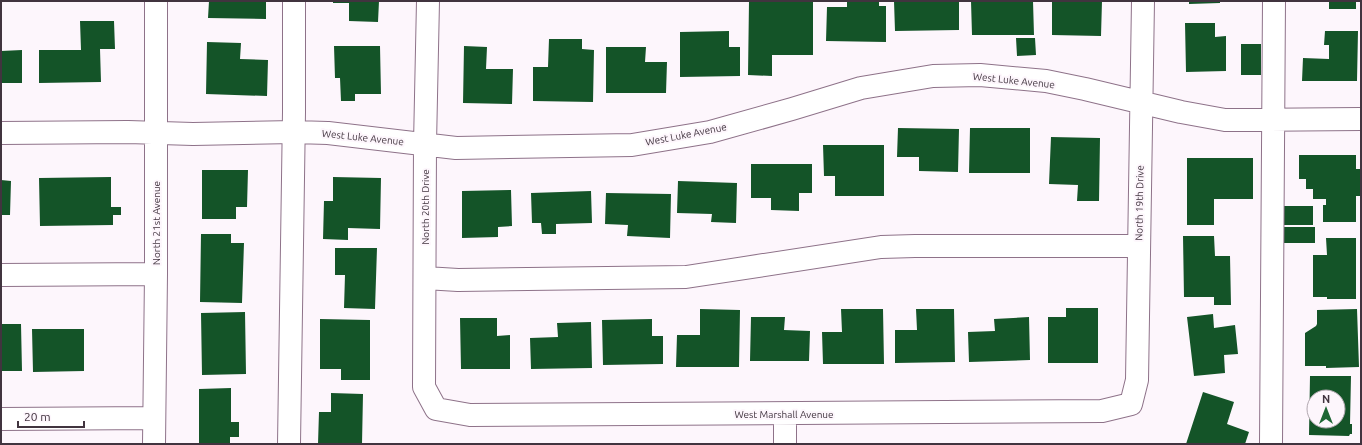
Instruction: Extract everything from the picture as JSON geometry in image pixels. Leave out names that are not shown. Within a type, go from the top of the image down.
[{"type":"street","name":"North 21st Avenue","points":[[154,444],[156,274],[156,1]]},
{"type":"street","points":[[289,444],[294,132],[294,1]]},
{"type":"street","name":"North 20th Drive","points":[[428,1],[425,144],[424,387],[436,409]]},
{"type":"street","name":"North 19th Drive","points":[[1131,404],[1137,380],[1143,1]]},
{"type":"street","points":[[1271,444],[1274,1]]},
{"type":"street","name":"West Luke Avenue","points":[[1,133],[120,132],[193,134],[294,132],[328,133],[456,148],[632,145],[710,132],[861,88],[933,76],[980,75],[1046,81],[1181,112],[1225,120],[1361,119]]},
{"type":"street","points":[[425,278],[458,280],[686,277],[881,247],[1138,246]]},
{"type":"street","points":[[1,275],[156,274]]},
{"type":"street","name":"West Marshall Avenue","points":[[436,409],[470,415],[785,414],[1102,410],[1131,404]]},
{"type":"street","points":[[785,414],[785,444]]},
{"type":"street","points":[[1,419],[154,418]]},
{"type":"building","points":[[209,1],[266,1],[266,19],[208,18]]},
{"type":"building","points":[[333,1],[379,1],[378,22],[349,21],[349,3],[333,3]]},
{"type":"building","points":[[749,1],[813,1],[813,55],[772,55],[772,76],[748,75]]},
{"type":"building","points":[[847,1],[879,1],[879,6],[886,6],[886,42],[826,41],[827,7],[847,7]]},
{"type":"building","points":[[894,1],[959,1],[959,30],[895,31]]},
{"type":"building","points":[[971,1],[1033,1],[1034,35],[972,35]]},
{"type":"building","points":[[1052,1],[1102,1],[1101,36],[1052,35]]},
{"type":"building","points":[[1189,1],[1220,1],[1220,3],[1189,4]]},
{"type":"building","points":[[1329,1],[1356,1],[1356,9],[1329,9]]},
{"type":"building","points":[[80,21],[114,21],[115,49],[100,49],[101,82],[39,83],[39,50],[81,50]]},
{"type":"building","points":[[1185,23],[1215,23],[1215,37],[1226,36],[1226,71],[1186,72]]},
{"type":"building","points":[[729,31],[729,47],[740,47],[740,76],[680,77],[680,32]]},
{"type":"building","points":[[1325,31],[1358,31],[1357,81],[1302,81],[1303,58],[1329,59],[1329,45],[1324,45]]},
{"type":"building","points":[[1016,38],[1035,38],[1036,55],[1017,56]]},
{"type":"building","points":[[549,39],[582,39],[582,49],[594,50],[593,102],[533,101],[533,67],[548,67]]},
{"type":"building","points":[[207,42],[241,43],[240,59],[268,60],[267,96],[206,94]]},
{"type":"building","points":[[1241,44],[1261,44],[1261,75],[1241,75]]},
{"type":"building","points":[[334,46],[380,46],[381,94],[355,94],[355,101],[341,101],[340,78],[335,78]]},
{"type":"building","points":[[464,46],[487,47],[486,69],[513,69],[512,104],[463,103]]},
{"type":"building","points":[[606,47],[646,47],[645,62],[667,62],[666,93],[606,93]]},
{"type":"building","points":[[22,50],[22,83],[1,83],[1,51]]},
{"type":"building","points":[[898,128],[959,129],[958,172],[919,171],[919,157],[897,157]]},
{"type":"building","points":[[970,128],[1030,128],[1030,173],[969,173]]},
{"type":"building","points":[[1051,137],[1100,138],[1099,201],[1077,201],[1078,185],[1049,184]]},
{"type":"building","points":[[823,145],[884,145],[884,196],[835,196],[835,176],[824,176]]},
{"type":"building","points":[[1299,155],[1356,155],[1356,169],[1360,169],[1361,189],[1360,196],[1356,196],[1356,222],[1323,222],[1323,205],[1326,205],[1326,199],[1313,199],[1313,189],[1306,189],[1306,179],[1299,179]]},
{"type":"building","points":[[1187,158],[1253,158],[1253,199],[1214,199],[1214,225],[1187,225]]},
{"type":"building","points":[[751,164],[812,164],[812,193],[799,193],[799,211],[771,210],[771,198],[751,198]]},
{"type":"building","points":[[202,170],[248,170],[247,207],[236,207],[236,219],[202,219]]},
{"type":"building","points":[[111,177],[111,207],[121,207],[121,215],[113,215],[113,225],[40,226],[39,178]]},
{"type":"building","points":[[333,177],[381,178],[380,229],[348,228],[348,240],[323,239],[324,201],[333,201]]},
{"type":"building","points":[[1,180],[11,181],[10,215],[1,215]]},
{"type":"building","points":[[678,181],[737,183],[736,223],[711,222],[712,214],[677,213]]},
{"type":"building","points":[[511,190],[512,226],[498,227],[498,237],[462,238],[462,191]]},
{"type":"building","points":[[591,191],[592,223],[556,224],[556,234],[542,234],[541,223],[532,223],[531,193]]},
{"type":"building","points":[[606,193],[671,194],[670,238],[627,236],[628,225],[605,224]]},
{"type":"building","points":[[1284,206],[1313,206],[1313,225],[1284,225]]},
{"type":"building","points":[[1284,227],[1315,227],[1315,243],[1284,243]]},
{"type":"building","points":[[201,234],[231,234],[231,243],[244,243],[242,303],[200,302]]},
{"type":"building","points":[[1183,236],[1214,236],[1215,256],[1230,256],[1231,305],[1214,305],[1214,297],[1184,297]]},
{"type":"building","points":[[1326,238],[1356,238],[1356,299],[1327,299],[1327,297],[1313,297],[1313,255],[1327,255]]},
{"type":"building","points":[[335,248],[377,248],[375,309],[344,308],[345,275],[335,275]]},
{"type":"building","points":[[1066,308],[1098,308],[1098,363],[1048,363],[1048,317],[1066,317]]},
{"type":"building","points":[[700,309],[740,310],[739,367],[676,367],[677,335],[700,335]]},
{"type":"building","points":[[841,309],[883,309],[884,364],[823,364],[822,332],[842,332]]},
{"type":"building","points":[[916,309],[954,309],[955,362],[895,363],[895,330],[917,330]]},
{"type":"building","points":[[1357,309],[1359,367],[1326,368],[1326,366],[1305,366],[1305,333],[1316,326],[1317,310]]},
{"type":"building","points":[[245,312],[246,374],[202,375],[201,313]]},
{"type":"building","points":[[1213,314],[1214,328],[1235,325],[1238,354],[1224,355],[1225,373],[1194,376],[1187,317]]},
{"type":"building","points":[[751,317],[785,317],[784,330],[810,331],[809,361],[750,361]]},
{"type":"building","points":[[1029,317],[1030,360],[969,362],[968,332],[995,331],[994,319]]},
{"type":"building","points":[[460,318],[497,318],[497,336],[510,335],[510,369],[461,369]]},
{"type":"building","points":[[320,319],[370,320],[370,380],[341,380],[341,369],[320,369]]},
{"type":"building","points":[[652,319],[652,336],[663,336],[663,364],[603,365],[602,320]]},
{"type":"building","points":[[591,322],[592,368],[531,369],[530,338],[558,337],[557,323]]},
{"type":"building","points":[[1,324],[21,324],[22,371],[1,371]]},
{"type":"building","points":[[32,329],[84,329],[84,371],[33,372]]},
{"type":"building","points":[[1310,376],[1351,376],[1350,424],[1352,424],[1352,434],[1349,436],[1309,435],[1309,429],[1346,429],[1346,389],[1310,389]]},
{"type":"building","points":[[231,388],[231,422],[239,422],[239,437],[230,437],[230,444],[199,444],[199,389]]},
{"type":"building","points":[[1203,392],[1234,402],[1227,424],[1249,432],[1245,444],[1186,444]]},
{"type":"building","points":[[331,393],[363,394],[362,444],[318,444],[319,412],[331,412]]}]
